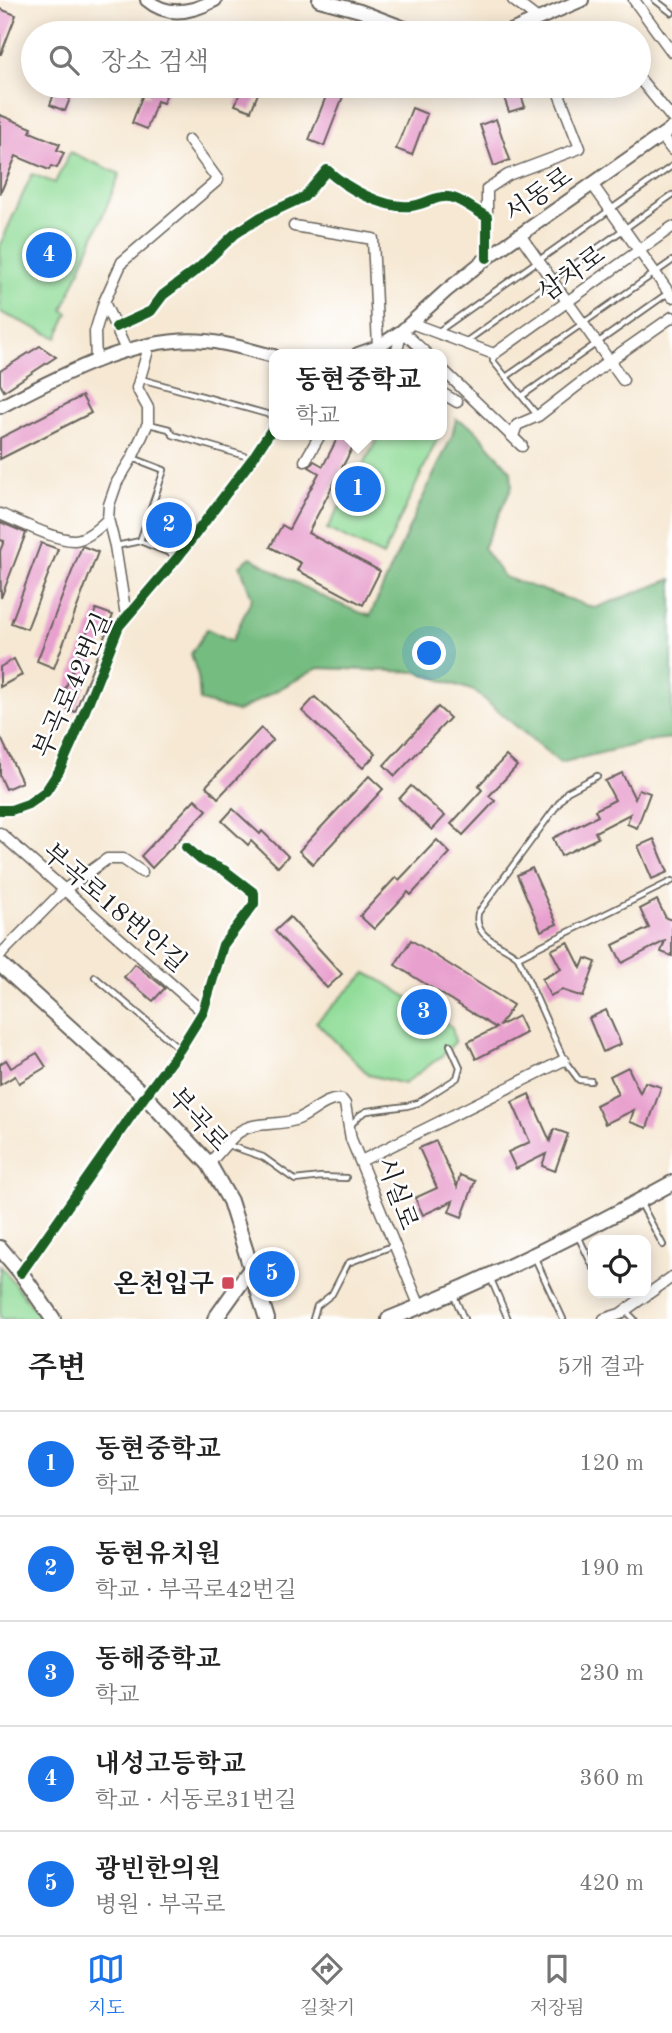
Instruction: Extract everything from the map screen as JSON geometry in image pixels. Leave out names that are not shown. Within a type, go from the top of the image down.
[{"type":"main road","name":"부곡로","points":[[0,964],[145,1096],[209,1164],[230,1201],[267,1319]]},
{"type":"main road","points":[[389,1319],[534,1256],[672,1184]]},
{"type":"main road","points":[[0,1248],[53,1319]]},
{"type":"main road","points":[[215,1319],[252,1267]]},
{"type":"street","points":[[147,0],[167,10],[187,12],[208,2]]},
{"type":"street","points":[[319,0],[386,21]]},
{"type":"street","points":[[513,0],[538,19]]},
{"type":"street","points":[[533,21],[582,0]]},
{"type":"street","points":[[634,0],[650,21]]},
{"type":"street","points":[[651,23],[671,49]]},
{"type":"street","points":[[651,93],[672,118]]},
{"type":"street","points":[[487,258],[486,189],[508,175],[580,148],[561,98]]},
{"type":"street","points":[[666,132],[672,150]]},
{"type":"street","name":"서동로","points":[[372,349],[406,327],[446,290],[487,258],[666,132]]},
{"type":"street","points":[[96,362],[94,332],[121,262],[218,180],[189,140]]},
{"type":"street","points":[[116,327],[151,311],[163,295],[199,268],[235,234],[304,197],[327,170],[336,179],[392,206],[413,206],[451,197],[487,217]]},
{"type":"street","points":[[592,184],[671,293]]},
{"type":"street","points":[[294,226],[373,239],[378,347]]},
{"type":"street","name":"삼차로","points":[[494,354],[672,227]]},
{"type":"street","points":[[520,235],[623,380]]},
{"type":"street","points":[[104,302],[127,352]]},
{"type":"street","points":[[513,436],[517,425],[538,416],[672,317]]},
{"type":"street","points":[[406,327],[436,333],[494,354]]},
{"type":"street","points":[[398,349],[406,327]]},
{"type":"street","points":[[406,327],[422,349]]},
{"type":"street","points":[[0,407],[65,373],[147,345],[170,341],[206,341],[269,355]]},
{"type":"street","points":[[126,616],[108,519],[109,505],[117,482],[132,458],[148,423],[148,408],[137,388],[147,345]]},
{"type":"street","points":[[447,374],[522,446]]},
{"type":"street","points":[[447,396],[457,402]]},
{"type":"street","name":"부곡로42번길","points":[[0,810],[11,810],[28,804],[46,791],[75,738],[119,626],[178,557],[269,434]]},
{"type":"street","points":[[305,461],[317,440]]},
{"type":"street","points":[[0,513],[63,539],[76,540],[98,529],[108,519]]},
{"type":"street","name":"부곡로18번안길","points":[[0,834],[203,1012]]},
{"type":"street","points":[[21,1273],[180,1049],[203,1012],[223,945],[254,904],[254,893],[224,870],[201,860],[186,847]]},
{"type":"street","points":[[0,955],[64,890],[107,859],[123,859],[142,872]]},
{"type":"street","points":[[361,1161],[564,1060]]},
{"type":"street","name":"시실로","points":[[227,1145],[241,1130],[259,1124],[277,1125],[289,1122],[339,1098],[345,1104],[351,1139],[395,1245]]},
{"type":"street","points":[[209,1164],[227,1145]]},
{"type":"street","points":[[395,1245],[420,1307]]},
{"type":"street","points":[[604,1319],[625,1310],[672,1277]]},
{"type":"lane","points":[[655,0],[672,13]]},
{"type":"lane","name":"삼차로","points":[[436,333],[672,166]]},
{"type":"lane","name":"삼차로","points":[[463,343],[672,195]]},
{"type":"lane","points":[[506,377],[672,261]]},
{"type":"lane","points":[[522,396],[671,293]]},
{"type":"lane","points":[[494,354],[493,361],[538,416]]},
{"type":"lane","points":[[140,379],[269,415]]},
{"type":"lane","points":[[148,423],[169,429],[173,435],[253,458]]},
{"type":"lane","points":[[132,458],[164,470],[140,541]]},
{"type":"lane","points":[[115,546],[140,541],[178,557]]},
{"type":"lane","points":[[591,1082],[579,1080],[564,1060],[519,957],[484,936],[478,926],[478,913],[567,792],[597,776]]},
{"type":"lane","points":[[519,957],[672,881]]},
{"type":"lane","points":[[95,977],[180,1049]]},
{"type":"lane","points":[[349,1127],[367,1111],[418,1103],[457,1078],[460,1067],[450,1045]]},
{"type":"lane","points":[[227,1145],[262,1157],[295,1180],[346,1178]]},
{"type":"lane","points":[[639,1202],[663,1245]]},
{"type":"lane","points":[[577,1235],[588,1257]]},
{"type":"lane","name":"시실로","points":[[313,1319],[317,1306],[332,1294],[348,1264],[395,1245]]},
{"type":"lane","points":[[534,1256],[563,1319]]},
{"type":"lane","points":[[489,1277],[508,1319]]},
{"type":"lane","points":[[452,1292],[464,1319]]},
{"type":"lane","points":[[625,1310],[634,1319]]},
{"type":"green space","points":[[70,152],[120,174],[63,310],[68,313],[57,338],[0,312],[0,245],[32,174],[55,183]]},
{"type":"green space","points":[[456,419],[474,428],[511,471],[512,487],[483,548],[504,577],[595,608],[672,579],[672,738],[560,763],[474,691],[417,672],[318,668],[237,712],[200,701],[198,676],[191,654],[207,629],[232,641],[252,598],[240,565],[251,557],[309,590],[370,616],[452,436]]},
{"type":"green space","points":[[377,440],[437,440],[383,556],[327,529]]},
{"type":"green space","points":[[366,973],[386,983],[452,1027],[455,1042],[443,1055],[404,1084],[369,1075],[316,1022]]},
{"type":"green space","points":[[0,1265],[38,1314],[41,1319],[0,1319]]},
{"type":"building","points":[[0,9],[16,15],[1,54],[0,54]]},
{"type":"building","points":[[53,98],[70,98],[65,111],[50,105]]},
{"type":"building","points":[[141,98],[165,98],[163,103],[157,101],[147,129],[132,123]]},
{"type":"building","points":[[238,98],[256,98],[251,111],[235,105]]},
{"type":"building","points":[[325,98],[342,98],[324,146],[309,140]]},
{"type":"building","points":[[504,98],[522,98],[525,107],[509,112]]},
{"type":"building","points":[[412,108],[427,114],[412,155],[396,149]]},
{"type":"building","points":[[0,115],[32,128],[30,132],[60,144],[57,150],[64,153],[57,168],[51,166],[49,170],[16,156],[0,194]]},
{"type":"building","points":[[496,119],[510,160],[494,166],[480,125]]},
{"type":"building","points":[[40,346],[56,357],[4,391],[0,384],[0,371]]},
{"type":"building","points":[[82,396],[91,413],[0,459],[0,438]]},
{"type":"building","points":[[336,440],[356,440],[308,533],[380,571],[363,605],[297,570],[301,563],[270,547],[282,525],[289,529],[319,473],[309,467],[314,461],[323,466]]},
{"type":"building","points":[[0,522],[26,533],[1,598],[0,551],[4,541],[0,540]]},
{"type":"building","points":[[41,543],[58,549],[27,629],[11,623]]},
{"type":"building","points":[[82,546],[98,552],[54,668],[37,661]]},
{"type":"building","points":[[96,609],[113,615],[75,712],[59,705]]},
{"type":"building","points":[[14,659],[22,675],[0,687],[0,667]]},
{"type":"building","points":[[315,697],[376,754],[363,768],[302,711]]},
{"type":"building","points":[[438,707],[450,718],[395,776],[384,765]]},
{"type":"building","points":[[261,728],[273,740],[218,798],[206,786]]},
{"type":"building","points":[[0,736],[22,782],[6,789],[0,776]]},
{"type":"building","points":[[506,756],[517,766],[489,796],[495,801],[463,835],[451,824],[482,790],[478,786]]},
{"type":"building","points":[[622,773],[635,799],[639,789],[650,793],[637,828],[627,824],[630,814],[595,832],[598,838],[561,856],[553,838],[598,816],[595,810],[615,800],[605,781]]},
{"type":"building","points":[[369,776],[383,789],[313,864],[299,851]]},
{"type":"building","points":[[411,786],[445,816],[432,830],[399,799]]},
{"type":"building","points":[[195,799],[207,810],[152,868],[141,856]]},
{"type":"building","points":[[233,809],[260,834],[262,831],[288,856],[278,867],[251,841],[248,845],[222,821]]},
{"type":"building","points":[[654,839],[668,872],[652,879],[638,846]]},
{"type":"building","points":[[437,840],[450,853],[411,895],[408,892],[374,929],[360,916],[396,877],[399,880]]},
{"type":"building","points":[[532,868],[557,924],[541,931],[517,875]]},
{"type":"building","points":[[657,900],[666,918],[672,920],[672,956],[661,952],[665,941],[622,963],[613,945],[649,928],[640,909]]},
{"type":"building","points":[[290,917],[342,974],[327,988],[275,931]]},
{"type":"building","points":[[411,940],[513,1005],[499,1026],[518,1016],[526,1033],[476,1059],[468,1042],[496,1028],[395,965]]},
{"type":"building","points":[[568,942],[581,968],[585,958],[596,962],[583,997],[562,990],[550,996],[542,979],[561,969],[551,950]]},
{"type":"building","points":[[135,964],[165,988],[153,1001],[124,977]]},
{"type":"building","points":[[606,1010],[621,1044],[603,1052],[589,1018]]},
{"type":"building","points":[[37,1053],[46,1067],[19,1083],[15,1076],[0,1085],[0,1064],[6,1060],[11,1068]]},
{"type":"building","points":[[628,1067],[640,1093],[645,1082],[661,1087],[647,1128],[630,1122],[634,1110],[605,1124],[596,1105],[618,1094],[610,1076]]},
{"type":"building","points":[[529,1094],[550,1141],[554,1129],[568,1134],[555,1171],[542,1166],[546,1154],[516,1169],[508,1152],[530,1142],[512,1102]]},
{"type":"building","points":[[436,1141],[457,1187],[460,1175],[475,1181],[462,1217],[449,1212],[453,1201],[423,1215],[415,1198],[437,1188],[419,1148]]},
{"type":"cycle path","points":[[116,327],[151,311],[163,295],[199,268],[235,234],[261,217],[304,197],[327,170],[344,184],[389,204],[411,206],[443,197],[462,202],[487,217],[487,258]]},
{"type":"cycle path","points":[[0,810],[11,810],[28,804],[46,791],[59,771],[74,738],[119,626],[178,557],[269,434]]},
{"type":"cycle path","points":[[21,1273],[180,1049],[203,1012],[223,945],[254,904],[254,893],[224,870],[201,860],[186,847]]},
{"type":"place","name":"내성고등학교","points":[[49,255]]},
{"type":"place","name":"동현중학교","points":[[358,489]]},
{"type":"place","name":"동현유치원","points":[[169,525]]},
{"type":"place","name":"동해중학교","points":[[424,1012]]},
{"type":"place","name":"광빈한의원","points":[[272,1274]]},
{"type":"place","name":"온천입구","points":[[228,1283]]}]
